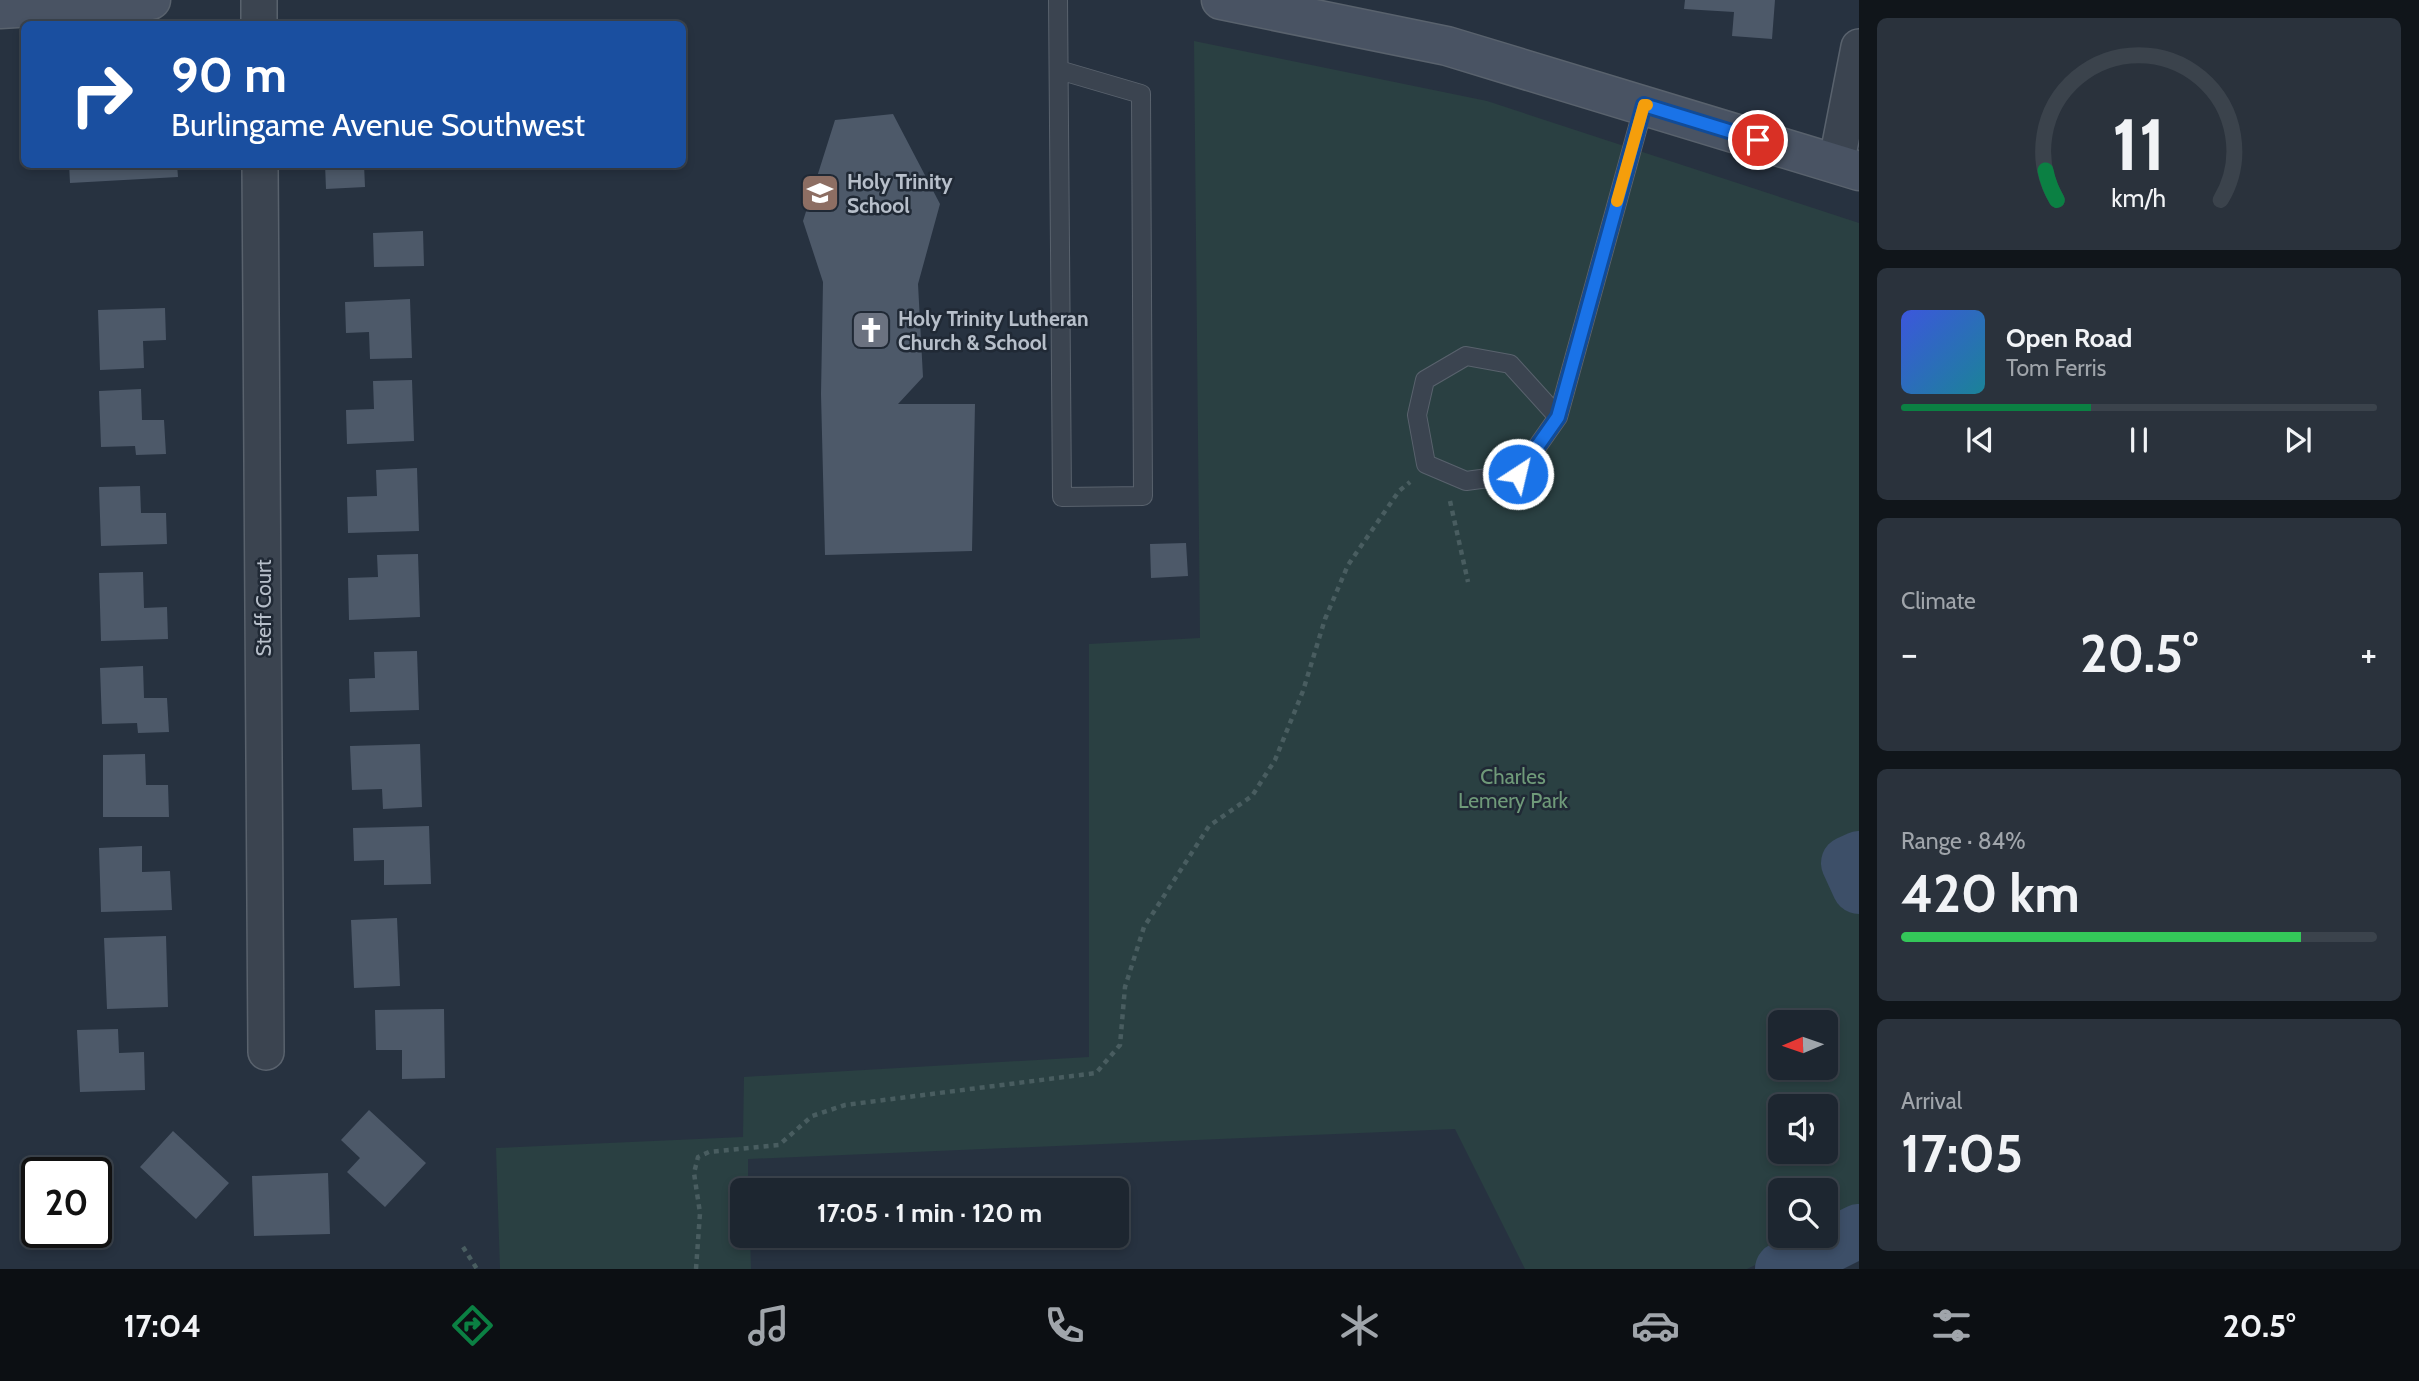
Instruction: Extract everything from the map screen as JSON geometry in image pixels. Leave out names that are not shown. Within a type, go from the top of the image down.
[{"type":"street","points":[[0,9],[151,0]]},
{"type":"street","points":[[259,0],[259,21]]},
{"type":"street","points":[[1221,0],[1447,46],[1848,168],[1859,47]]},
{"type":"street","name":"Steff Court","points":[[260,168],[266,1052]]},
{"type":"lane","points":[[1058,0],[1062,497],[1143,496],[1141,94],[1059,70]]},
{"type":"lane","points":[[1558,417],[1510,363],[1466,356],[1425,380],[1417,415],[1426,464],[1465,481],[1518,474],[1558,417],[1644,105]]},
{"type":"path","points":[[696,1269],[700,1213],[694,1173],[698,1157],[709,1152],[779,1145],[812,1116],[845,1105],[1096,1073],[1120,1045],[1125,987],[1144,928],[1209,826],[1252,796],[1275,760],[1303,691],[1325,619],[1349,565],[1399,491],[1429,465]]},
{"type":"path","points":[[1446,472],[1457,541],[1468,582]]},
{"type":"path","points":[[463,1247],[477,1269]]},
{"type":"green space","name":"Charles Lemery Park","points":[[1194,41],[1487,101],[1859,223],[1859,1213],[1838,1224],[1838,1178],[1768,1178],[1768,1248],[1790,1248],[1747,1269],[1525,1269],[1455,1129],[748,1159],[748,1178],[730,1178],[730,1248],[750,1248],[751,1269],[500,1269],[496,1148],[743,1137],[744,1077],[1089,1057],[1089,644],[1200,638]]},
{"type":"building","points":[[1685,0],[1775,0],[1772,39],[1732,36],[1734,12],[1684,9]]},
{"type":"building","name":"Holy Trinity Lutheran Church & School","points":[[893,114],[940,204],[918,284],[923,377],[898,404],[975,404],[972,551],[825,555],[821,394],[823,282],[803,221],[835,120]]},
{"type":"building","points":[[69,168],[177,168],[178,177],[70,183]]},
{"type":"building","points":[[325,168],[364,168],[365,187],[326,189]]},
{"type":"building","points":[[423,231],[424,266],[374,267],[373,233]]},
{"type":"building","points":[[410,299],[412,358],[370,359],[369,332],[346,333],[345,302]]},
{"type":"building","points":[[165,308],[166,340],[143,341],[144,368],[100,370],[98,310]]},
{"type":"building","points":[[412,380],[414,441],[347,444],[346,410],[374,409],[373,381]]},
{"type":"building","points":[[141,389],[142,420],[164,420],[166,454],[136,455],[135,446],[101,447],[99,391]]},
{"type":"building","points":[[417,468],[419,531],[348,533],[347,497],[377,496],[376,470]]},
{"type":"building","points":[[140,486],[141,513],[166,513],[167,544],[101,546],[99,487]]},
{"type":"building","points":[[1186,543],[1188,576],[1151,578],[1150,544]]},
{"type":"building","points":[[418,554],[420,617],[349,620],[348,578],[378,577],[377,555]]},
{"type":"building","points":[[143,572],[144,608],[167,607],[168,639],[101,641],[99,573]]},
{"type":"building","points":[[417,651],[419,710],[350,712],[349,679],[375,678],[374,652]]},
{"type":"building","points":[[143,666],[144,698],[167,698],[169,732],[138,733],[137,723],[102,724],[100,668]]},
{"type":"building","points":[[420,744],[422,807],[383,809],[382,789],[352,790],[350,746]]},
{"type":"building","points":[[145,754],[146,785],[168,785],[169,817],[103,817],[103,755]]},
{"type":"building","points":[[429,826],[431,884],[384,885],[384,860],[354,861],[353,828]]},
{"type":"building","points":[[142,846],[142,872],[170,871],[172,910],[101,912],[99,848]]},
{"type":"building","points":[[397,918],[400,986],[354,988],[351,920]]},
{"type":"building","points":[[166,936],[168,1007],[107,1009],[104,938]]},
{"type":"building","points":[[444,1009],[445,1078],[402,1079],[402,1050],[376,1050],[375,1010]]},
{"type":"building","points":[[118,1029],[119,1053],[144,1052],[145,1090],[80,1092],[77,1030]]},
{"type":"building","points":[[369,1110],[426,1163],[385,1207],[347,1172],[360,1158],[341,1140]]},
{"type":"building","points":[[173,1131],[229,1183],[196,1219],[140,1167]]},
{"type":"building","points":[[328,1173],[330,1234],[254,1236],[252,1176]]},
{"type":"waterway","points":[[1859,858],[1848,863],[1859,887]]},
{"type":"waterway","points":[[1782,1269],[1859,1231]]},
{"type":"slow traffic","points":[[1617,201],[1644,105],[1647,105]]},
{"type":"place","name":"Holy Trinity School","points":[[820,193]]},
{"type":"place","name":"Holy Trinity Lutheran Church & School","points":[[871,330]]},
{"type":"route","points":[[1518,474],[1558,417],[1644,105],[1758,140]]}]
